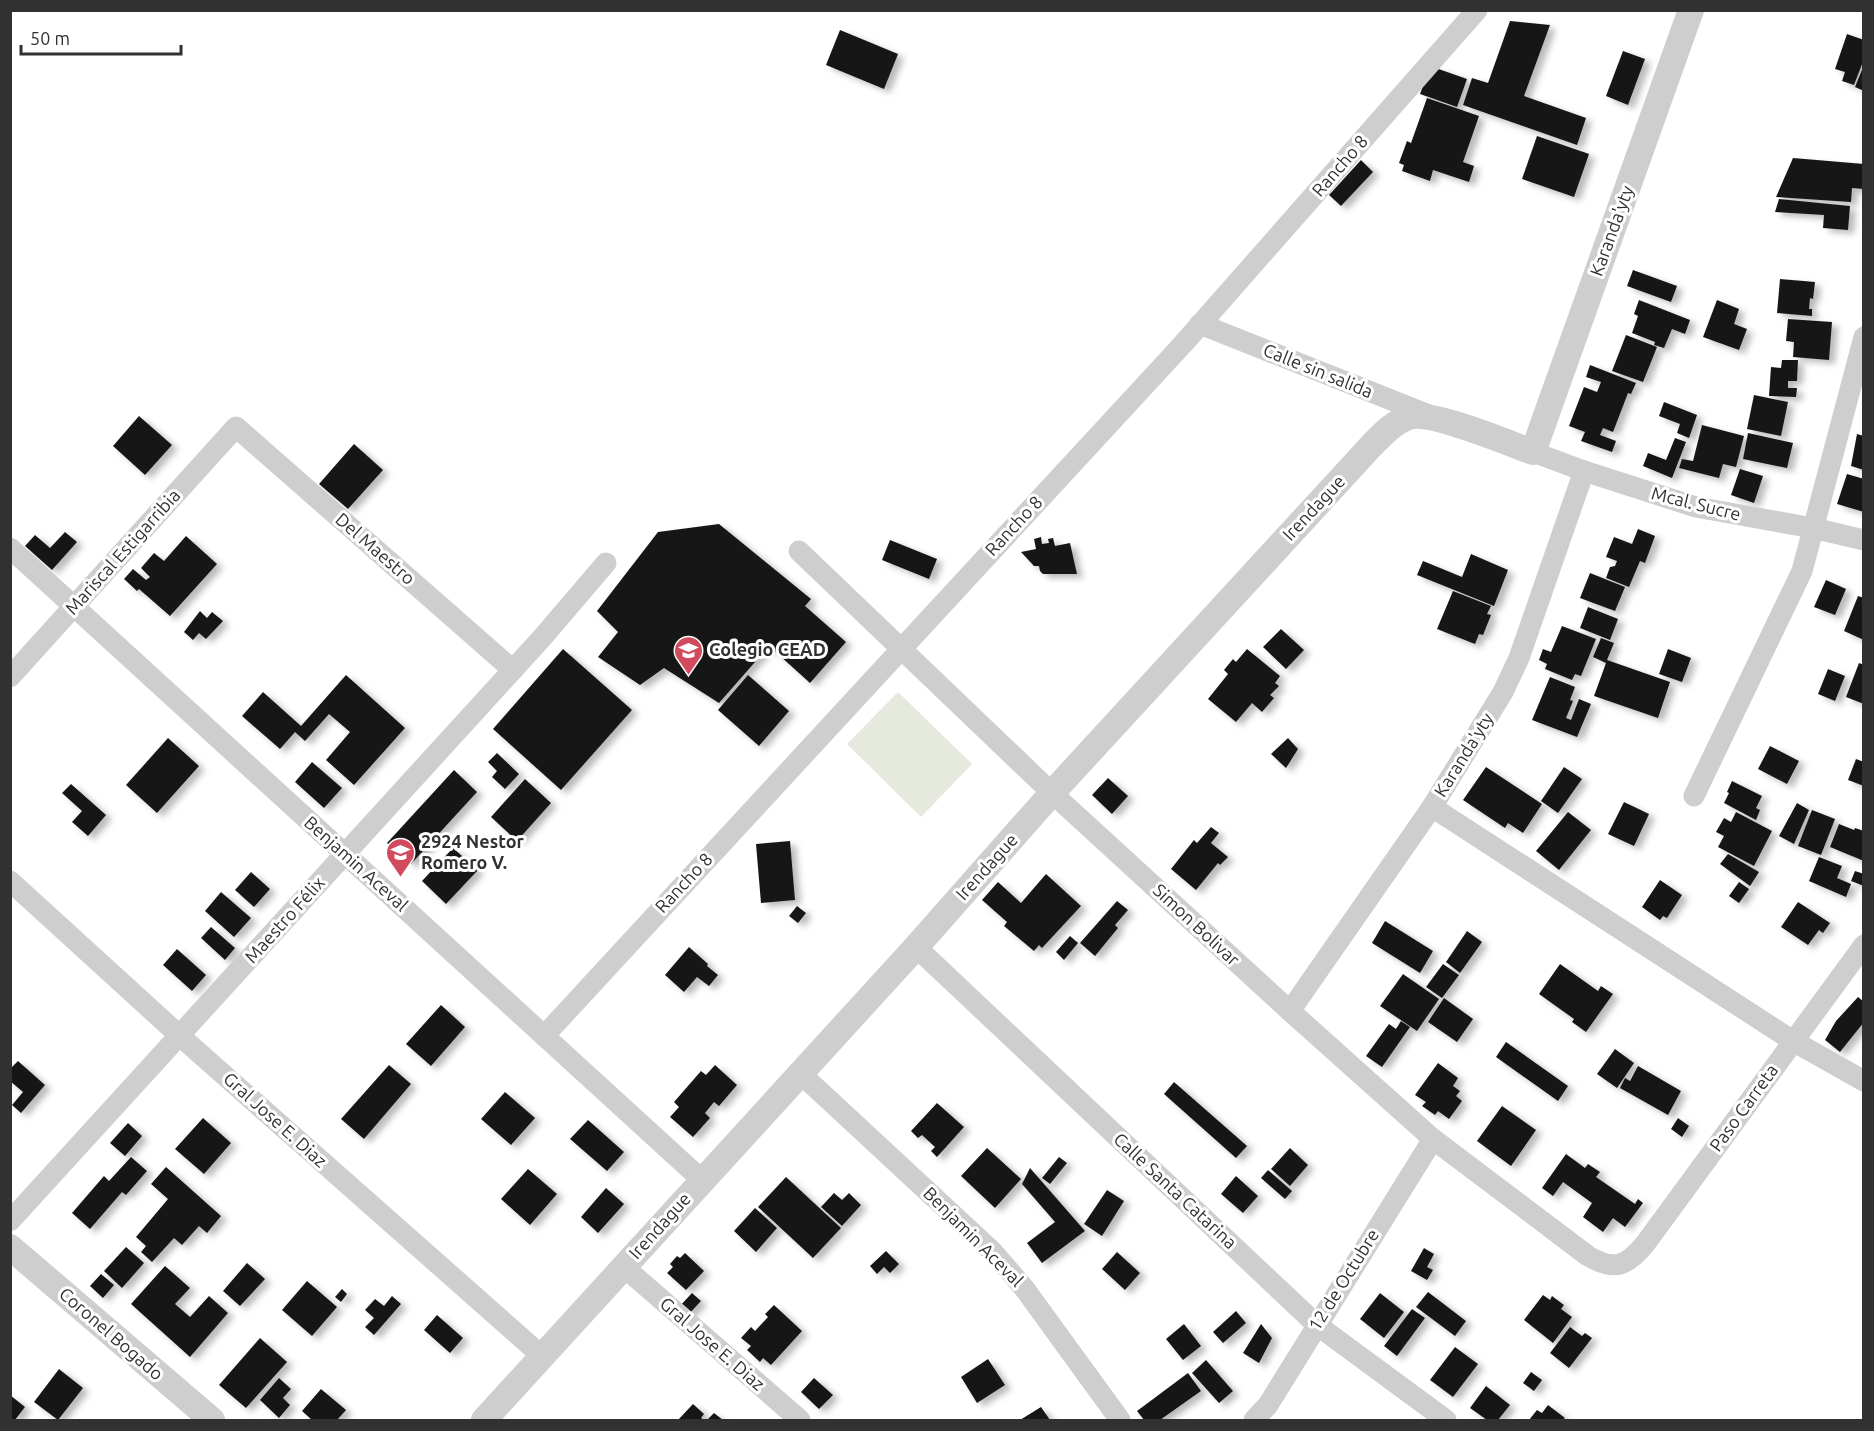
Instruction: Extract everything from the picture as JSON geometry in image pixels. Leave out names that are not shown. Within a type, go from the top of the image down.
[{"type":"street","name":"Rancho 8","points":[[544,1035],[1200,324],[1477,10]]},
{"type":"street","name":"Karanda'yty","points":[[1533,452],[1691,10]]},
{"type":"street","name":"Calle sin salida","points":[[1200,324],[1436,417]]},
{"type":"street","points":[[1694,796],[1802,572],[1863,337]]},
{"type":"street","name":"Irendague","points":[[484,1420],[801,1074],[1052,793],[1372,445],[1395,423],[1411,416],[1436,417],[1533,452]]},
{"type":"street","name":"Mariscal Estigarribia","points":[[10,677],[236,427]]},
{"type":"street","name":"Del Maestro","points":[[236,427],[513,670]]},
{"type":"street","name":"Mcal. Sucre","points":[[1533,452],[1696,507],[1814,528],[1863,540]]},
{"type":"street","name":"Karanda'yty","points":[[1290,1011],[1432,807],[1503,692],[1519,658],[1584,471]]},
{"type":"street","name":"Benjamin Aceval","points":[[10,548],[702,1180]]},
{"type":"street","name":"Simon Bolivar","points":[[799,551],[1052,793],[1433,1139],[1588,1256],[1601,1264],[1618,1266]]},
{"type":"street","name":"Maestro Félix","points":[[10,1221],[513,670],[606,563]]},
{"type":"street","points":[[1432,807],[1793,1041],[1863,1081]]},
{"type":"street","name":"Gral Jose E. Diaz","points":[[10,881],[180,1036],[542,1356]]},
{"type":"street","name":"Paso Carreta","points":[[1618,1266],[1633,1258],[1645,1244],[1863,945]]},
{"type":"street","name":"Calle Santa Catarina","points":[[916,947],[1317,1325],[1446,1420]]},
{"type":"street","name":"Benjamin Aceval","points":[[801,1074],[993,1252],[1024,1288],[1120,1420]]},
{"type":"street","name":"12 de Octubre","points":[[1254,1420],[1268,1405],[1433,1139]]},
{"type":"street","name":"Coronel Bogado","points":[[10,1247],[212,1420]]},
{"type":"street","name":"Gral Jose E. Diaz","points":[[624,1267],[800,1420]]},
{"type":"shaded area","points":[[898,692],[972,764],[921,817],[847,744]]},
{"type":"building","points":[[1510,21],[1550,25],[1524,96],[1586,118],[1577,145],[1463,105],[1472,78],[1488,83]]},
{"type":"building","points":[[840,30],[898,54],[884,89],[826,65]]},
{"type":"building","points":[[1847,34],[1864,40],[1862,54],[1864,59],[1854,85],[1842,81],[1845,72],[1835,69]]},
{"type":"building","points":[[1623,51],[1645,59],[1628,105],[1606,96]]},
{"type":"building","points":[[1864,65],[1864,91],[1855,87]]},
{"type":"building","points":[[1430,66],[1467,79],[1457,107],[1420,94]]},
{"type":"building","points":[[1427,98],[1479,116],[1463,162],[1474,166],[1469,182],[1433,170],[1430,181],[1402,171],[1404,165],[1399,163],[1407,141],[1411,143]]},
{"type":"building","points":[[1537,136],[1589,154],[1574,197],[1522,179]]},
{"type":"building","points":[[1793,158],[1864,164],[1864,189],[1852,188],[1851,202],[1776,197]]},
{"type":"building","points":[[1361,160],[1373,172],[1341,206],[1329,195]]},
{"type":"building","points":[[1779,199],[1850,206],[1848,230],[1823,228],[1824,215],[1775,212]]},
{"type":"building","points":[[1633,270],[1677,286],[1671,302],[1627,286]]},
{"type":"building","points":[[1780,279],[1815,282],[1809,309],[1812,309],[1812,316],[1777,313]]},
{"type":"building","points":[[1639,300],[1690,320],[1685,334],[1672,329],[1664,348],[1632,333],[1638,316],[1634,314]]},
{"type":"building","points":[[1717,300],[1739,309],[1734,324],[1747,329],[1739,350],[1703,337]]},
{"type":"building","points":[[1788,319],[1832,322],[1829,360],[1793,357],[1794,342],[1786,341]]},
{"type":"building","points":[[1626,335],[1657,347],[1643,382],[1612,371]]},
{"type":"building","points":[[1782,360],[1798,360],[1797,381],[1788,381],[1788,388],[1797,388],[1796,397],[1769,396],[1771,367],[1781,368]]},
{"type":"building","points":[[1590,365],[1636,383],[1631,394],[1628,393],[1613,432],[1603,428],[1600,435],[1616,441],[1612,452],[1581,441],[1585,432],[1569,426],[1584,387],[1597,392],[1601,382],[1586,377]]},
{"type":"building","points":[[1754,395],[1788,402],[1781,436],[1747,429]]},
{"type":"building","points":[[1664,402],[1697,415],[1689,438],[1677,433],[1680,424],[1659,416]]},
{"type":"building","points":[[139,416],[172,445],[145,475],[113,446]]},
{"type":"building","points":[[1702,425],[1744,436],[1736,467],[1723,464],[1719,478],[1679,468],[1682,459],[1693,461]]},
{"type":"building","points":[[1748,433],[1793,443],[1787,468],[1743,459]]},
{"type":"building","points":[[1857,434],[1864,436],[1864,470],[1851,466]]},
{"type":"building","points":[[1675,438],[1686,442],[1672,478],[1643,466],[1648,453],[1666,460]]},
{"type":"building","points":[[354,444],[383,470],[348,509],[319,484]]},
{"type":"building","points":[[1740,469],[1763,476],[1754,503],[1731,495]]},
{"type":"building","points":[[1847,474],[1864,479],[1864,512],[1837,504]]},
{"type":"building","points":[[719,524],[811,599],[805,606],[846,642],[810,683],[769,646],[719,703],[664,668],[640,685],[598,657],[618,632],[597,611],[658,532]]},
{"type":"building","points":[[1638,529],[1655,536],[1645,563],[1640,561],[1629,587],[1606,578],[1610,567],[1615,566],[1617,561],[1606,557],[1614,537],[1632,544]]},
{"type":"building","points":[[65,532],[77,542],[52,570],[25,546],[35,535],[50,548]]},
{"type":"building","points":[[186,536],[217,564],[170,616],[124,579],[133,569],[146,580],[150,577],[141,568],[154,553],[164,561]]},
{"type":"building","points":[[1041,537],[1042,544],[1049,543],[1048,539],[1053,538],[1055,546],[1070,543],[1077,574],[1043,574],[1039,566],[1034,566],[1021,552],[1036,549],[1034,539]]},
{"type":"building","points":[[890,540],[937,559],[929,579],[882,560]]},
{"type":"building","points":[[1471,554],[1508,570],[1494,606],[1417,575],[1423,561],[1462,577]]},
{"type":"building","points":[[1590,573],[1625,587],[1615,611],[1580,598]]},
{"type":"building","points":[[1826,580],[1846,589],[1835,615],[1814,607]]},
{"type":"building","points":[[1453,591],[1491,606],[1487,614],[1491,615],[1483,635],[1479,634],[1475,644],[1437,629]]},
{"type":"building","points":[[1858,596],[1864,598],[1864,640],[1844,631]]},
{"type":"building","points":[[1588,607],[1618,619],[1610,640],[1580,628]]},
{"type":"building","points":[[200,611],[207,618],[212,612],[223,621],[206,639],[199,633],[193,640],[184,632]]},
{"type":"building","points":[[1562,626],[1596,639],[1581,676],[1575,674],[1572,680],[1545,669],[1547,664],[1539,660],[1543,649],[1551,652]]},
{"type":"building","points":[[1281,629],[1304,650],[1286,669],[1263,647]]},
{"type":"building","points":[[1601,638],[1614,643],[1607,660],[1670,682],[1658,718],[1594,696],[1606,663],[1593,657]]},
{"type":"building","points":[[563,649],[632,710],[561,790],[493,729]]},
{"type":"building","points":[[1247,649],[1280,676],[1275,683],[1279,686],[1270,695],[1274,698],[1262,712],[1252,703],[1236,722],[1208,699],[1228,674],[1224,670],[1233,659],[1236,662]]},
{"type":"building","points":[[1668,649],[1691,658],[1682,682],[1659,674]]},
{"type":"building","points":[[1859,663],[1864,665],[1864,704],[1846,697]]},
{"type":"building","points":[[1828,669],[1845,676],[1835,701],[1818,694]]},
{"type":"building","points":[[346,675],[405,728],[354,785],[326,760],[350,732],[329,714],[305,741],[295,732],[280,749],[242,716],[263,692],[301,726]]},
{"type":"building","points":[[748,675],[789,711],[759,746],[718,710]]},
{"type":"building","points":[[1550,677],[1575,687],[1570,700],[1573,701],[1566,718],[1571,720],[1579,699],[1591,704],[1577,737],[1532,720]]},
{"type":"building","points":[[168,738],[199,766],[157,813],[126,785]]},
{"type":"building","points":[[1288,738],[1298,749],[1286,768],[1271,754]]},
{"type":"building","points":[[1770,746],[1799,761],[1787,784],[1758,769]]},
{"type":"building","points":[[497,753],[519,774],[505,789],[492,777],[497,771],[488,762]]},
{"type":"building","points":[[1856,759],[1864,762],[1864,786],[1848,780]]},
{"type":"building","points":[[312,762],[342,788],[324,808],[295,782]]},
{"type":"building","points":[[1486,767],[1542,804],[1523,833],[1508,823],[1505,828],[1463,800]]},
{"type":"building","points":[[1564,767],[1582,779],[1558,813],[1541,801]]},
{"type":"building","points":[[454,770],[477,792],[411,864],[387,843]]},
{"type":"building","points":[[1108,778],[1128,796],[1112,814],[1092,795]]},
{"type":"building","points":[[525,779],[551,803],[517,841],[491,817]]},
{"type":"building","points":[[1732,781],[1762,796],[1756,808],[1760,810],[1756,820],[1724,803]]},
{"type":"building","points":[[71,784],[106,815],[88,836],[72,822],[82,811],[62,793]]},
{"type":"building","points":[[1624,802],[1649,814],[1634,846],[1608,834]]},
{"type":"building","points":[[1797,803],[1809,810],[1794,844],[1779,836]]},
{"type":"building","points":[[1812,810],[1835,819],[1821,855],[1798,846]]},
{"type":"building","points":[[1568,812],[1591,830],[1559,870],[1536,851]]},
{"type":"building","points":[[1736,812],[1772,831],[1754,866],[1718,847],[1724,836],[1716,832],[1724,818],[1731,822]]},
{"type":"building","points":[[1839,824],[1864,831],[1864,861],[1830,847]]},
{"type":"building","points":[[1211,827],[1219,833],[1211,843],[1228,857],[1220,865],[1218,863],[1196,890],[1171,869],[1194,840],[1197,843]]},
{"type":"building","points":[[790,841],[795,900],[761,903],[756,844]]},
{"type":"building","points":[[453,848],[478,870],[446,904],[422,881]]},
{"type":"building","points":[[1728,854],[1759,872],[1750,886],[1720,864]]},
{"type":"building","points":[[1819,857],[1842,866],[1837,878],[1851,884],[1846,897],[1809,881]]},
{"type":"building","points":[[1855,871],[1864,874],[1864,886],[1851,881]]},
{"type":"building","points":[[251,872],[270,889],[254,907],[235,890]]},
{"type":"building","points":[[1046,874],[1081,906],[1042,948],[1039,945],[1034,951],[1004,926],[1007,922],[982,900],[998,882],[1021,903]]},
{"type":"building","points":[[1660,880],[1682,895],[1667,918],[1663,916],[1660,920],[1642,907]]},
{"type":"building","points":[[1739,882],[1749,889],[1739,903],[1729,896]]},
{"type":"building","points":[[221,892],[251,918],[234,937],[205,911]]},
{"type":"building","points":[[1117,901],[1128,910],[1115,925],[1118,928],[1095,956],[1080,943]]},
{"type":"building","points":[[1798,902],[1830,923],[1823,933],[1819,930],[1808,945],[1781,927]]},
{"type":"building","points":[[797,906],[806,913],[798,923],[789,916]]},
{"type":"building","points":[[1385,921],[1433,951],[1420,973],[1372,943]]},
{"type":"building","points":[[211,927],[235,948],[225,960],[201,938]]},
{"type":"building","points":[[1467,931],[1482,942],[1460,973],[1446,962]]},
{"type":"building","points":[[1070,936],[1078,943],[1064,960],[1056,952]]},
{"type":"building","points":[[689,947],[718,975],[709,986],[697,977],[684,992],[665,975]]},
{"type":"building","points":[[177,949],[206,975],[192,991],[163,965]]},
{"type":"building","points":[[1443,964],[1459,975],[1442,998],[1426,987]]},
{"type":"building","points":[[1560,964],[1598,991],[1601,986],[1613,994],[1586,1032],[1572,1022],[1574,1019],[1539,994]]},
{"type":"building","points":[[1403,974],[1439,999],[1417,1031],[1380,1006]]},
{"type":"building","points":[[1858,997],[1864,1002],[1864,1022],[1840,1052],[1825,1040],[1836,1021]]},
{"type":"building","points":[[1444,998],[1473,1019],[1457,1042],[1428,1022]]},
{"type":"building","points":[[441,1005],[465,1027],[431,1066],[406,1044]]},
{"type":"building","points":[[1401,1021],[1410,1027],[1382,1067],[1366,1056],[1389,1024],[1396,1029]]},
{"type":"building","points":[[1506,1042],[1568,1086],[1558,1101],[1496,1057]]},
{"type":"building","points":[[1615,1049],[1634,1063],[1617,1088],[1597,1074]]},
{"type":"building","points":[[18,1061],[45,1085],[21,1113],[12,1105],[23,1092],[10,1081],[10,1069]]},
{"type":"building","points":[[1438,1063],[1458,1078],[1453,1086],[1460,1091],[1456,1096],[1462,1101],[1449,1119],[1438,1111],[1435,1115],[1422,1106],[1426,1102],[1415,1095]]},
{"type":"building","points":[[389,1065],[411,1084],[364,1139],[341,1119]]},
{"type":"building","points":[[715,1065],[737,1085],[719,1106],[714,1102],[705,1113],[710,1118],[693,1137],[670,1117],[679,1107],[674,1102],[701,1071],[706,1075]]},
{"type":"building","points":[[1638,1066],[1681,1091],[1668,1115],[1620,1088],[1625,1078],[1630,1081]]},
{"type":"building","points":[[1174,1082],[1247,1146],[1236,1158],[1164,1094]]},
{"type":"building","points":[[505,1092],[535,1118],[511,1145],[481,1119]]},
{"type":"building","points":[[937,1103],[964,1127],[937,1157],[931,1151],[935,1147],[922,1135],[918,1138],[911,1131]]},
{"type":"building","points":[[1502,1106],[1536,1130],[1511,1166],[1477,1141]]},
{"type":"building","points":[[203,1118],[231,1143],[204,1174],[175,1149]]},
{"type":"building","points":[[1678,1118],[1689,1126],[1682,1137],[1671,1129]]},
{"type":"building","points":[[588,1120],[624,1152],[607,1171],[570,1139]]},
{"type":"building","points":[[128,1123],[142,1136],[125,1156],[110,1143]]},
{"type":"building","points":[[987,1148],[1021,1179],[995,1208],[961,1176]]},
{"type":"building","points":[[1290,1148],[1308,1165],[1290,1186],[1271,1169]]},
{"type":"building","points":[[1566,1154],[1585,1168],[1588,1164],[1600,1172],[1596,1177],[1635,1204],[1638,1199],[1643,1203],[1625,1227],[1613,1218],[1603,1232],[1583,1217],[1592,1203],[1563,1182],[1553,1196],[1542,1188]]},
{"type":"building","points":[[131,1157],[147,1171],[126,1195],[122,1192],[90,1229],[72,1213],[104,1176],[109,1181]]},
{"type":"building","points":[[1059,1157],[1067,1163],[1050,1184],[1042,1178]]},
{"type":"building","points":[[166,1167],[221,1216],[207,1233],[199,1226],[182,1245],[174,1238],[152,1262],[141,1252],[146,1246],[136,1237],[168,1199],[151,1184]]},
{"type":"building","points":[[1030,1168],[1085,1231],[1042,1263],[1027,1243],[1055,1222],[1022,1184]]},
{"type":"building","points":[[528,1169],[557,1194],[530,1225],[501,1199]]},
{"type":"building","points":[[1268,1170],[1292,1191],[1285,1199],[1261,1178]]},
{"type":"building","points":[[1236,1176],[1258,1196],[1243,1213],[1221,1194]]},
{"type":"building","points":[[786,1177],[841,1228],[813,1258],[758,1207]]},
{"type":"building","points":[[606,1188],[624,1204],[598,1233],[581,1217]]},
{"type":"building","points":[[1107,1190],[1124,1201],[1102,1236],[1084,1224]]},
{"type":"building","points":[[834,1193],[842,1200],[849,1193],[861,1205],[842,1226],[821,1207]]},
{"type":"building","points":[[755,1208],[777,1228],[756,1252],[734,1231]]},
{"type":"building","points":[[126,1247],[144,1263],[122,1288],[104,1271]]},
{"type":"building","points":[[1424,1248],[1434,1254],[1427,1267],[1433,1270],[1427,1280],[1411,1271]]},
{"type":"building","points":[[886,1251],[899,1264],[890,1273],[884,1267],[877,1274],[870,1266]]},
{"type":"building","points":[[1117,1252],[1140,1273],[1125,1290],[1102,1269]]},
{"type":"building","points":[[685,1253],[704,1271],[686,1290],[667,1273],[673,1267],[670,1264],[677,1256],[680,1258]]},
{"type":"building","points":[[247,1263],[265,1279],[240,1306],[223,1291]]},
{"type":"building","points":[[165,1266],[190,1288],[175,1304],[190,1317],[209,1296],[228,1313],[190,1357],[131,1304]]},
{"type":"building","points":[[101,1274],[114,1285],[103,1298],[90,1286]]},
{"type":"building","points":[[307,1281],[337,1307],[312,1336],[282,1310]]},
{"type":"building","points":[[342,1289],[347,1294],[341,1302],[335,1297]]},
{"type":"building","points":[[1428,1292],[1466,1321],[1455,1336],[1416,1307]]},
{"type":"building","points":[[692,1293],[701,1301],[687,1316],[678,1308]]},
{"type":"building","points":[[1380,1293],[1404,1312],[1384,1338],[1360,1319]]},
{"type":"building","points":[[1543,1295],[1550,1300],[1552,1296],[1564,1305],[1561,1309],[1572,1317],[1553,1343],[1524,1320]]},
{"type":"building","points":[[392,1296],[401,1304],[374,1335],[365,1327],[374,1318],[365,1310],[375,1299],[384,1306]]},
{"type":"building","points":[[774,1305],[802,1331],[771,1365],[763,1358],[760,1362],[747,1350],[751,1346],[741,1338],[751,1327],[755,1331],[768,1317],[765,1314]]},
{"type":"building","points":[[1412,1309],[1425,1318],[1397,1356],[1384,1346]]},
{"type":"building","points":[[1236,1311],[1246,1323],[1223,1343],[1213,1332]]},
{"type":"building","points":[[437,1315],[463,1338],[450,1353],[424,1330]]},
{"type":"building","points":[[1184,1324],[1201,1346],[1183,1360],[1166,1339]]},
{"type":"building","points":[[1261,1324],[1272,1338],[1259,1363],[1243,1353]]},
{"type":"building","points":[[1570,1327],[1582,1336],[1585,1333],[1592,1338],[1569,1368],[1550,1353]]},
{"type":"building","points":[[260,1338],[287,1362],[246,1408],[219,1385]]},
{"type":"building","points":[[1455,1347],[1478,1364],[1453,1397],[1430,1380]]},
{"type":"building","points":[[988,1359],[1005,1385],[977,1403],[961,1377]]},
{"type":"building","points":[[1206,1360],[1233,1391],[1219,1403],[1192,1373]]},
{"type":"building","points":[[59,1369],[83,1388],[58,1420],[34,1402]]},
{"type":"building","points":[[1531,1372],[1542,1380],[1534,1391],[1523,1383]]},
{"type":"building","points":[[1188,1373],[1201,1391],[1160,1420],[1144,1420],[1137,1411]]},
{"type":"building","points":[[279,1378],[291,1389],[283,1398],[290,1405],[279,1418],[260,1400]]},
{"type":"building","points":[[814,1378],[833,1395],[819,1409],[801,1392]]},
{"type":"building","points":[[1486,1386],[1510,1405],[1498,1420],[1487,1420],[1470,1408]]},
{"type":"building","points":[[321,1389],[346,1410],[337,1420],[312,1420],[302,1411]]},
{"type":"building","points":[[10,1395],[25,1407],[15,1420],[10,1420]]},
{"type":"building","points":[[693,1404],[704,1414],[701,1418],[704,1420],[678,1420]]},
{"type":"building","points":[[1548,1405],[1565,1418],[1562,1420],[1529,1420],[1537,1410],[1542,1413]]},
{"type":"building","points":[[1041,1407],[1050,1420],[1020,1420]]},
{"type":"building","points":[[714,1413],[723,1420],[707,1420]]},
{"type":"place","name":"Colegio CEAD","points":[[688,676]]},
{"type":"place","name":"2924 Nestor Romero V.","points":[[400,878]]}]
